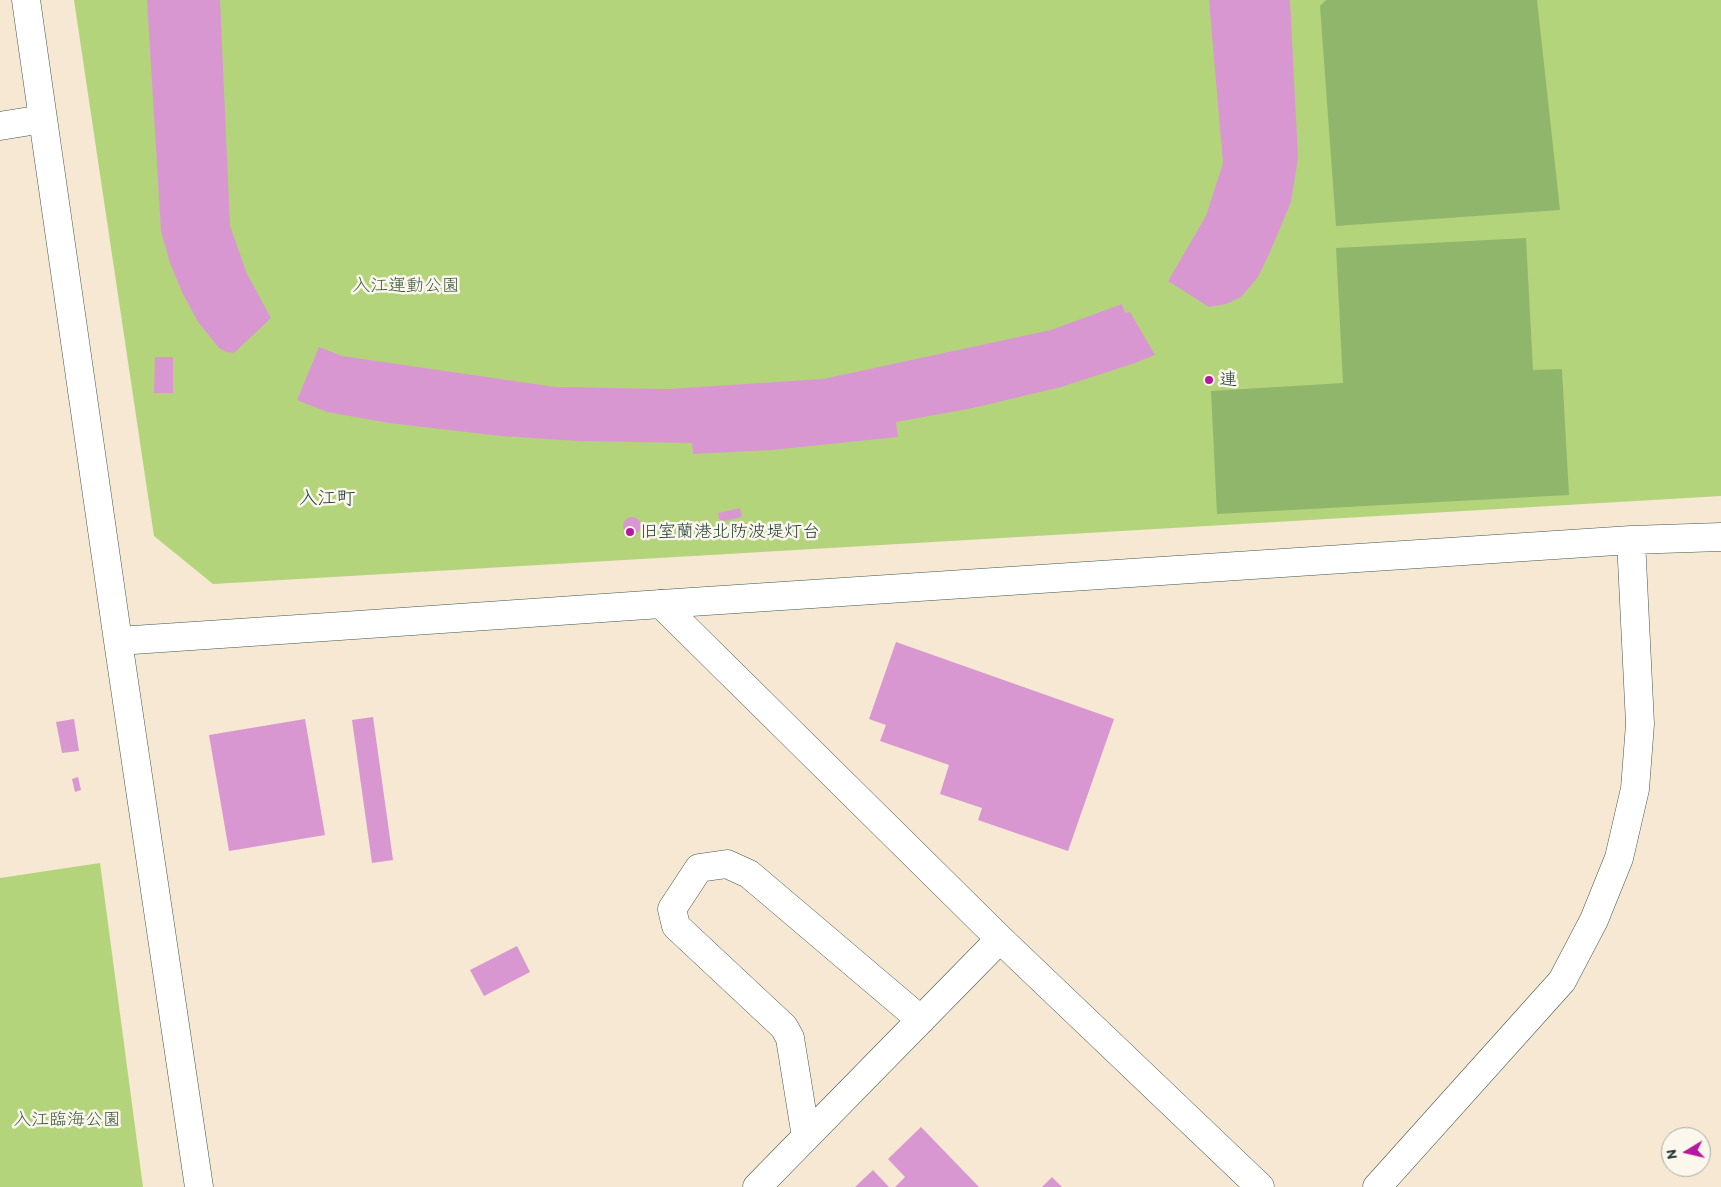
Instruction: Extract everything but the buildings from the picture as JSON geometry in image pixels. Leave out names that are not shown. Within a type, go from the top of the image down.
[{"type":"street","points":[[26,0],[199,1187]]},
{"type":"street","points":[[0,126],[44,119]]},
{"type":"street","points":[[118,641],[320,626],[527,615],[661,604],[1631,540],[1721,537]]},
{"type":"street","points":[[1377,1187],[1562,981],[1594,920],[1619,858],[1635,789],[1640,724],[1631,540]]},
{"type":"street","points":[[661,604],[1000,939],[1260,1187]]},
{"type":"street","points":[[806,1137],[790,1038],[784,1028],[676,926],[672,909],[699,868],[727,864],[749,874],[921,1020]]},
{"type":"street","points":[[757,1187],[1000,939]]},
{"type":"green space","name":"入江運動公園","points":[[74,0],[1721,0],[1721,496],[213,584],[154,536]]},
{"type":"green space","points":[[1326,0],[1537,0],[1560,210],[1336,226],[1320,6]]},
{"type":"green space","points":[[1526,238],[1533,370],[1562,369],[1569,495],[1217,514],[1211,391],[1343,383],[1336,248]]},
{"type":"green space","name":"入江臨海公園","points":[[100,863],[143,1187],[0,1187],[0,878]]},
{"type":"place","name":"連","points":[[1209,380]]},
{"type":"place","name":"旧室蘭港北防波堤灯台","points":[[630,532]]},
{"type":"district","name":"入江町","points":[[327,499]]}]
